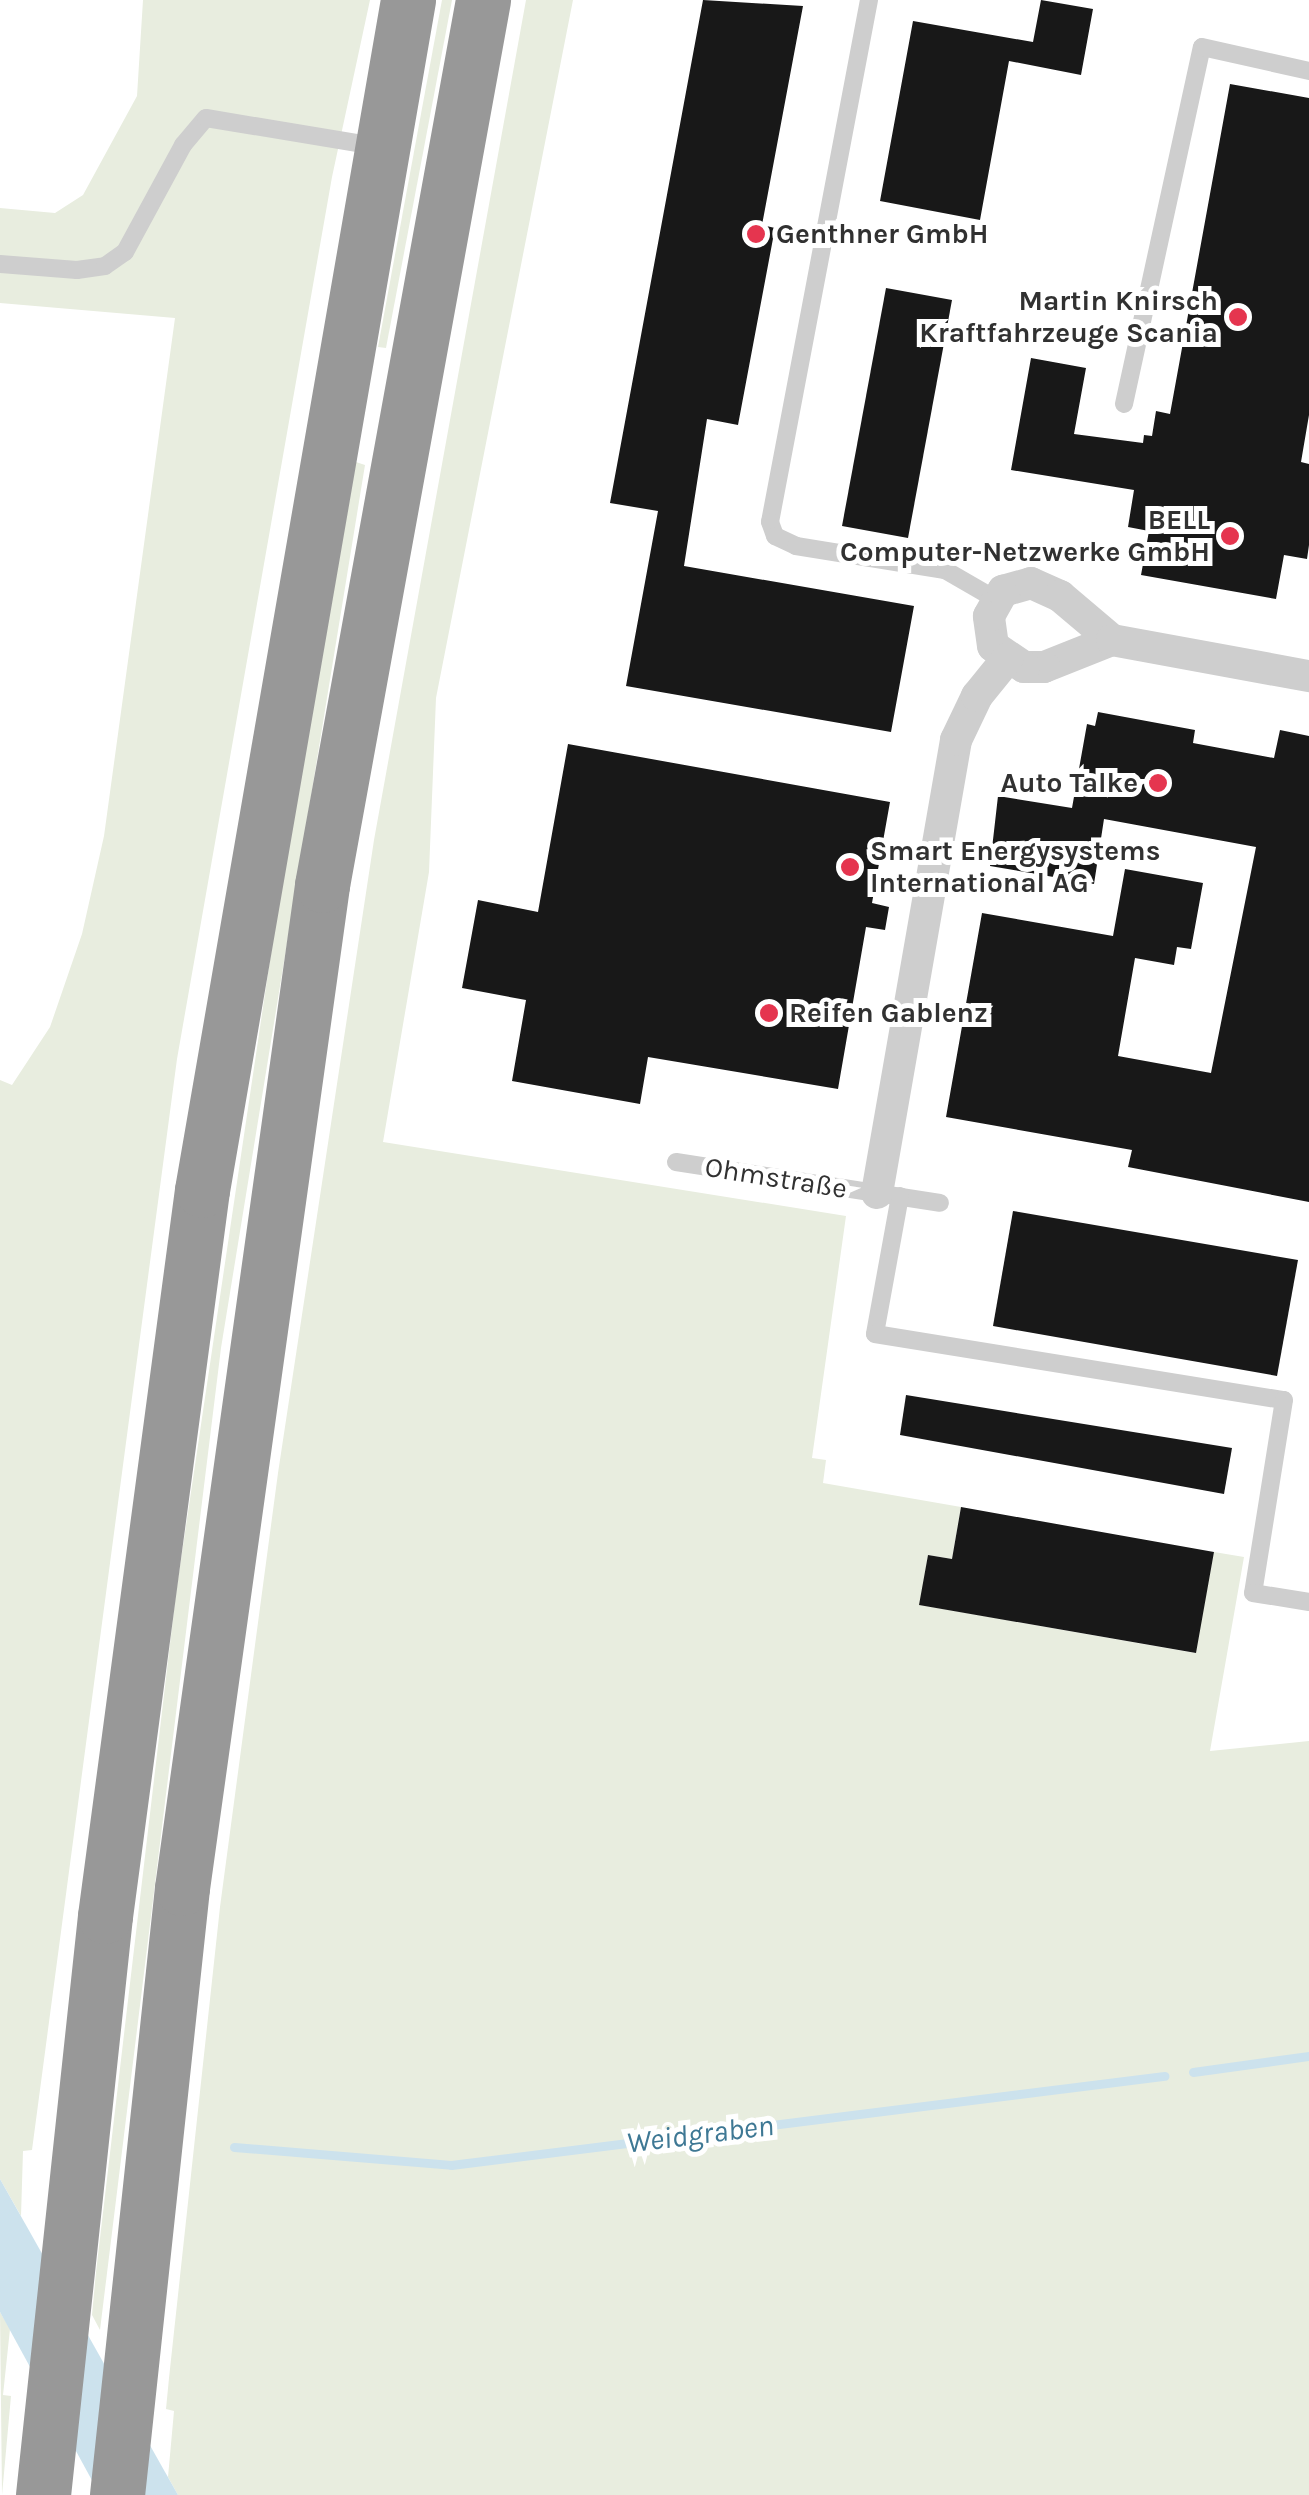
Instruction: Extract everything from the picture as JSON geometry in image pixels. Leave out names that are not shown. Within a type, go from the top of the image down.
[{"type":"highway","points":[[43,2495],[104,1916],[202,1190],[408,0]]},
{"type":"highway","points":[[117,2495],[182,1888],[322,885],[483,0]]},
{"type":"street","points":[[1112,640],[1044,667],[1007,659],[989,632],[995,599],[1031,583],[1060,596],[1112,640],[1309,676]]},
{"type":"street","name":"Ohmstraße","points":[[888,1195],[956,740],[977,696],[1007,659]]},
{"type":"lane","points":[[869,0],[770,522],[775,536],[796,546],[944,570],[995,599]]},
{"type":"lane","points":[[1124,404],[1202,47],[1309,70]]},
{"type":"lane","points":[[0,264],[78,270],[104,266],[124,252],[183,145],[206,118],[381,148]]},
{"type":"lane","name":"Ohmstraße","points":[[676,1162],[940,1202]]},
{"type":"lane","points":[[888,1195],[876,1334],[1284,1400],[1252,1593],[1309,1602]]},
{"type":"shaded area","points":[[143,0],[370,0],[332,177],[177,1059],[32,2150],[23,2151],[21,2216],[0,2179],[0,1080],[12,1085],[50,1027],[82,934],[104,836],[175,318],[0,303],[0,208],[55,213],[83,195],[137,96]]},
{"type":"shaded area","points":[[442,0],[452,0],[386,348],[378,347]]},
{"type":"shaded area","points":[[526,0],[573,0],[436,698],[429,872],[383,1142],[846,1216],[812,1458],[826,1460],[823,1483],[961,1507],[952,1559],[928,1555],[920,1605],[1195,1653],[1214,1552],[1244,1557],[1210,1751],[1309,1741],[1309,2495],[178,2495],[168,2477],[174,2411],[166,2409],[220,1907],[278,1473],[374,840]]},
{"type":"shaded area","points":[[356,462],[365,465],[221,1348],[100,2330],[92,2315],[96,2272],[176,1593],[274,933]]},
{"type":"shaded area","points":[[0,2312],[10,2329],[3,2395],[11,2396],[2,2495]]},
{"type":"water","points":[[0,2179],[178,2495],[100,2495],[0,2312]]},
{"type":"building","points":[[703,0],[803,6],[762,225],[775,228],[738,425],[707,419],[684,566],[914,606],[891,732],[626,686],[658,511],[610,503]]},
{"type":"building","points":[[1041,0],[1093,9],[1081,75],[1009,61],[980,220],[880,201],[913,21],[1033,42]]},
{"type":"building","points":[[1230,84],[1309,98],[1309,415],[1301,462],[1309,464],[1309,545],[1307,559],[1284,555],[1276,599],[1141,575],[1149,531],[1128,527],[1134,490],[1011,470],[1031,358],[1086,368],[1074,434],[1143,443],[1144,435],[1152,436],[1156,411],[1170,414]]},
{"type":"building","points":[[886,288],[952,300],[908,538],[842,526]]},
{"type":"building","points":[[1098,712],[1195,730],[1193,743],[1274,758],[1280,730],[1309,736],[1309,1202],[1128,1167],[1132,1150],[946,1117],[982,913],[1113,936],[1125,869],[1203,883],[1191,949],[1177,947],[1174,965],[1135,958],[1118,1056],[1211,1073],[1256,847],[1104,819],[1094,884],[990,866],[998,796],[1072,808],[1087,724],[1095,726]]},
{"type":"building","points":[[568,744],[890,802],[872,903],[889,907],[885,930],[866,927],[838,1089],[648,1057],[640,1104],[512,1081],[526,1000],[462,988],[478,900],[538,912]]},
{"type":"building","points":[[1013,1211],[1298,1260],[1277,1376],[993,1326]]},
{"type":"building","points":[[906,1395],[1232,1448],[1224,1494],[900,1435]]},
{"type":"building","points":[[961,1507],[1214,1552],[1196,1653],[919,1605],[928,1555],[952,1559]]},
{"type":"waterway","name":"Weidgraben","points":[[1193,2072],[1309,2056]]},
{"type":"waterway","name":"Weidgraben","points":[[234,2147],[451,2165],[1164,2076]]},
{"type":"place","name":"Genthner GmbH","points":[[756,234]]},
{"type":"place","name":"Martin Knirsch Kraftfahrzeuge Scania","points":[[1238,317]]},
{"type":"place","name":"BELL Computer-Netzwerke GmbH","points":[[1230,536]]},
{"type":"place","name":"Auto Talke","points":[[1158,783]]},
{"type":"place","name":"Smart Energysystems International AG","points":[[850,867]]},
{"type":"place","name":"Reifen Gablenz","points":[[769,1013]]}]
